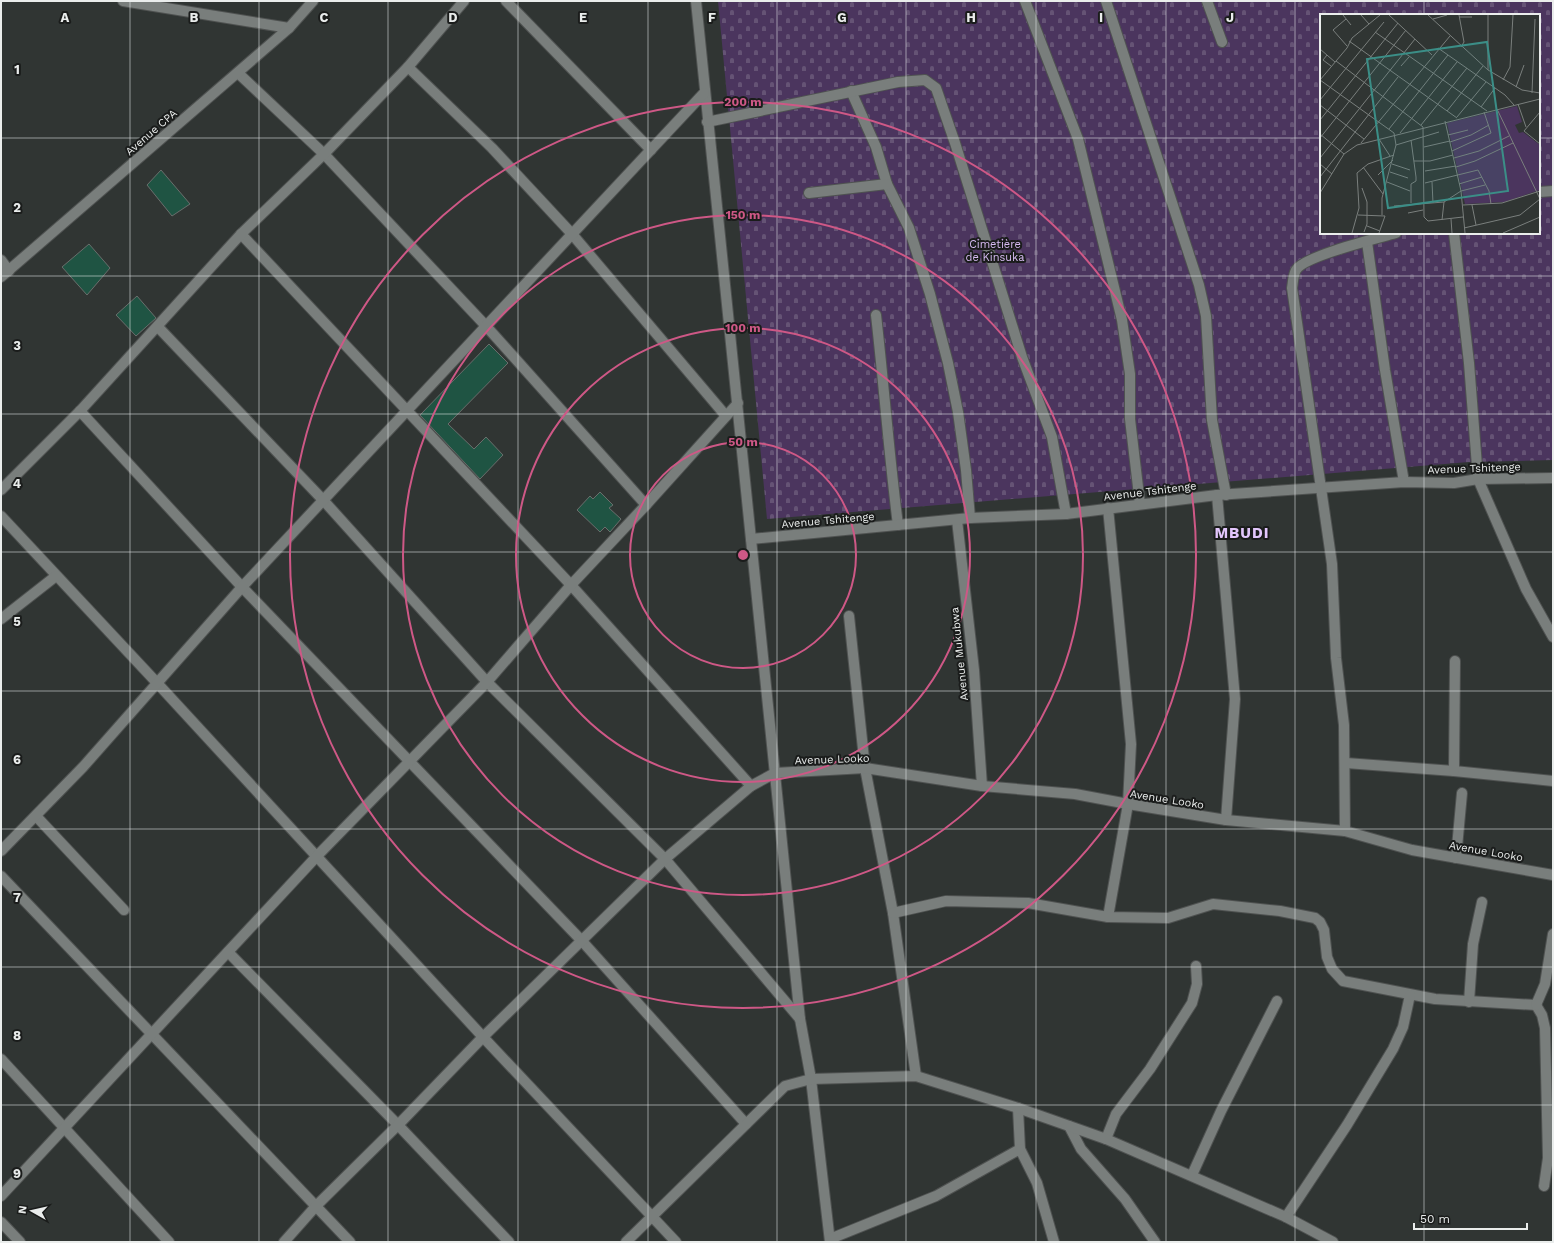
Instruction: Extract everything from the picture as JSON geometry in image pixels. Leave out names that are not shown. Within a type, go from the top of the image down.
[{"type":"street","points":[[123,1],[289,28]]},
{"type":"street","name":"Avenue CPA","points":[[1,277],[10,271],[289,28],[313,1]]},
{"type":"street","points":[[1,490],[80,411],[158,328],[241,234],[324,154],[408,67],[464,1]]},
{"type":"street","points":[[506,1],[651,150]]},
{"type":"street","points":[[696,1],[704,93],[738,403],[800,1019],[811,1079],[830,1240],[936,1196],[1020,1149]]},
{"type":"street","points":[[1025,1],[1078,139],[1122,320],[1130,374],[1130,419],[1140,504]]},
{"type":"street","points":[[1106,1],[1199,285],[1206,316],[1212,420],[1222,495],[1235,698],[1226,820]]},
{"type":"street","points":[[1207,1],[1222,42]]},
{"type":"street","points":[[408,67],[492,148],[572,234],[726,416]]},
{"type":"street","points":[[238,73],[324,154],[486,326],[646,505]]},
{"type":"street","points":[[708,122],[898,82],[925,80],[936,88],[1022,357],[1052,437],[1066,514]]},
{"type":"street","points":[[851,91],[876,147],[887,184],[909,228],[930,294],[948,362],[958,412],[966,470],[970,518]]},
{"type":"street","points":[[1,851],[36,816],[158,684],[242,588],[704,93]]},
{"type":"street","points":[[809,193],[887,184]]},
{"type":"street","points":[[1540,192],[1553,191]]},
{"type":"street","points":[[241,234],[571,585],[751,786]]},
{"type":"street","points":[[1345,831],[1346,763],[1344,725],[1336,658],[1332,564],[1292,288],[1296,270],[1301,265],[1317,257],[1393,234]]},
{"type":"street","points":[[1454,234],[1469,363],[1478,479],[1526,589],[1553,637]]},
{"type":"street","points":[[1368,242],[1385,370],[1404,482]]},
{"type":"street","points":[[1,260],[10,271]]},
{"type":"street","points":[[876,315],[884,389],[888,447],[898,525]]},
{"type":"street","points":[[158,328],[324,501],[487,682],[665,859],[800,1019]]},
{"type":"street","points":[[1,1196],[66,1128],[317,856],[487,682],[571,585],[738,403]]},
{"type":"street","points":[[80,411],[242,588],[411,761],[582,941],[746,1124]]},
{"type":"street","name":"Avenue Tshitenge","points":[[751,539],[970,518],[1066,514],[1222,495],[1404,482],[1454,483],[1478,479],[1553,478]]},
{"type":"street","points":[[1108,508],[1131,744],[1128,804],[1108,917]]},
{"type":"street","points":[[1,516],[676,1242]]},
{"type":"street","name":"Avenue Mukubwa","points":[[957,520],[974,670],[982,786]]},
{"type":"street","points":[[1,619],[56,576]]},
{"type":"street","points":[[849,616],[865,768],[893,913],[916,1076]]},
{"type":"street","points":[[1454,771],[1455,661]]},
{"type":"street","points":[[1346,763],[1454,771],[1553,781]]},
{"type":"street","name":"Avenue Looko","points":[[775,773],[865,768],[982,786],[1075,794],[1226,820],[1345,831],[1412,850],[1553,875]]},
{"type":"street","points":[[284,1242],[316,1206],[398,1125],[483,1036],[665,859],[751,786],[775,773]]},
{"type":"street","points":[[1456,858],[1462,793]]},
{"type":"street","points":[[36,816],[124,910]]},
{"type":"street","points":[[1,876],[350,1242]]},
{"type":"street","points":[[893,913],[946,901],[1028,903],[1108,917],[1168,918],[1213,904],[1280,911],[1315,918],[1320,922],[1324,930],[1327,957],[1332,969],[1343,981],[1435,999],[1536,1005]]},
{"type":"street","points":[[1469,1002],[1473,944],[1482,902]]},
{"type":"street","points":[[1536,1005],[1545,984],[1553,934]]},
{"type":"street","points":[[228,952],[398,1125],[509,1242]]},
{"type":"street","points":[[1106,1139],[1116,1114],[1150,1069],[1192,1003],[1197,984],[1196,966]]},
{"type":"street","points":[[1286,1217],[1347,1125],[1393,1049],[1403,1027],[1410,995]]},
{"type":"street","points":[[1192,1175],[1221,1111],[1277,1001]]},
{"type":"street","points":[[1536,1005],[1542,1015],[1545,1028],[1548,1158],[1544,1186]]},
{"type":"street","points":[[1,1059],[66,1128],[169,1242]]},
{"type":"street","points":[[626,1242],[785,1086],[811,1079],[916,1076],[1018,1108],[1106,1139],[1286,1217],[1333,1242]]},
{"type":"street","points":[[1018,1108],[1020,1149],[1037,1183],[1054,1242]]},
{"type":"street","points":[[1069,1126],[1082,1149],[1125,1199],[1155,1242]]},
{"type":"street","points":[[1,1222],[20,1242]]},
{"type":"green space","name":"Cimetière de Kinsuka","points":[[718,1],[1553,1],[1553,460],[1469,462],[767,519]]},
{"type":"building","points":[[161,170],[190,204],[172,216],[147,185]]},
{"type":"building","points":[[89,244],[110,268],[87,295],[62,267]]},
{"type":"building","points":[[137,296],[156,318],[136,336],[116,315]]},
{"type":"building","points":[[489,344],[508,363],[448,424],[474,449],[486,437],[503,455],[480,479],[420,415]]},
{"type":"building","points":[[600,492],[613,505],[609,508],[621,519],[610,532],[605,527],[600,532],[577,510],[590,496],[593,499]]},
{"type":"district","name":"MBUDI","points":[[1242,533]]}]
